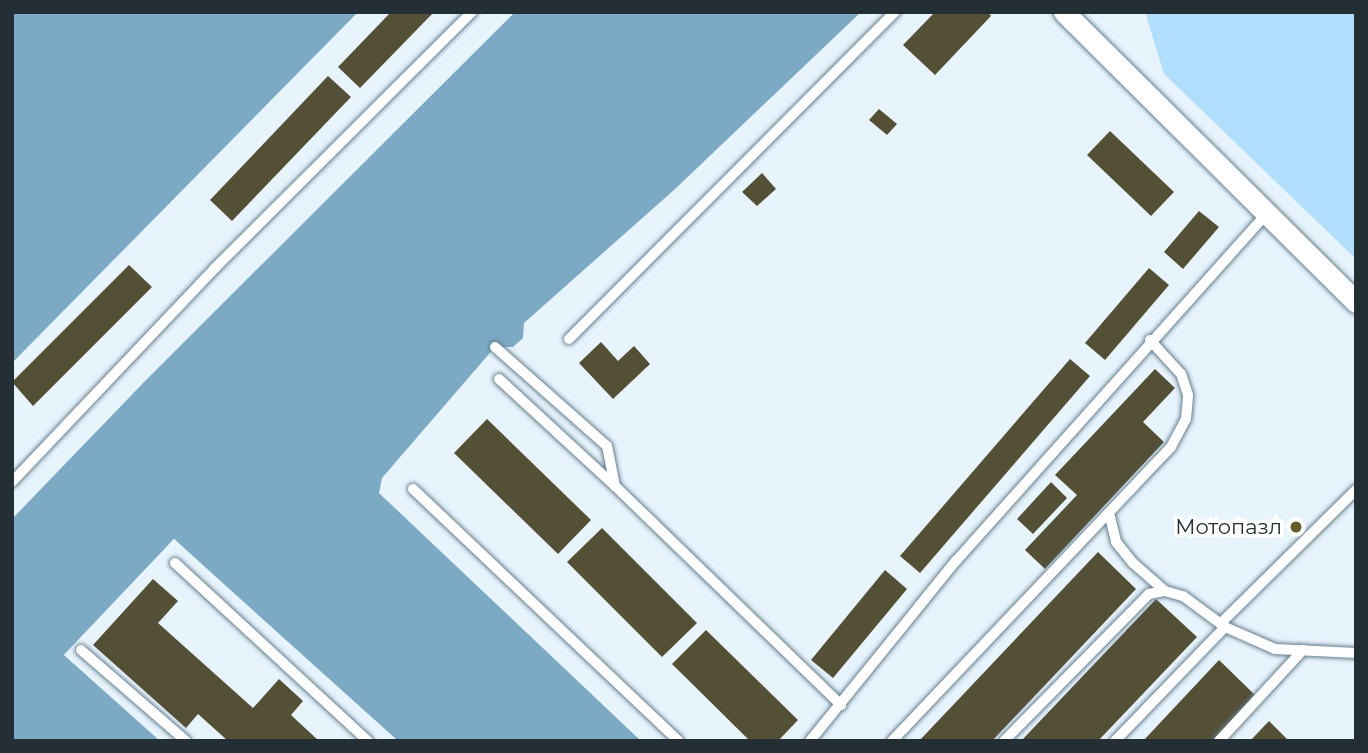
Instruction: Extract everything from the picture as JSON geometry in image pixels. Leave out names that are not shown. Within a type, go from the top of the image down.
[{"type":"street","points":[[1064,12],[1356,302]]},
{"type":"lane","points":[[12,482],[215,268],[472,12]]},
{"type":"lane","points":[[569,339],[895,12]]},
{"type":"lane","points":[[810,741],[956,561],[1150,340],[1266,214]]},
{"type":"lane","points":[[892,741],[1171,447],[1186,419],[1188,395],[1181,374],[1150,340]]},
{"type":"lane","points":[[495,347],[607,446],[615,486]]},
{"type":"lane","points":[[499,379],[615,486],[841,705]]},
{"type":"lane","points":[[413,489],[679,741]]},
{"type":"lane","points":[[1115,741],[1223,625],[1356,490]]},
{"type":"lane","points":[[1109,513],[1116,542],[1133,563],[1164,591]]},
{"type":"lane","points":[[175,563],[368,741]]},
{"type":"lane","points":[[1004,741],[1130,610],[1149,594],[1164,591],[1183,596],[1223,625],[1275,649],[1356,653]]},
{"type":"lane","points":[[81,650],[186,741]]},
{"type":"lane","points":[[1219,741],[1303,650]]},
{"type":"shaded area","points":[[12,12],[358,12],[12,363]]},
{"type":"shaded area","points":[[515,12],[861,12],[674,190],[524,323],[523,338],[513,347],[495,347],[382,478],[379,493],[641,741],[398,741],[174,539],[64,655],[160,741],[12,741],[12,519],[148,378]]},
{"type":"shaded area","points":[[1145,12],[1356,12],[1356,259],[1164,74]]},
{"type":"pier","points":[[174,539],[398,741],[393,741],[174,544],[69,654],[163,741],[64,655]]},
{"type":"building","points":[[391,12],[434,12],[360,88],[338,67]]},
{"type":"building","points":[[935,12],[988,12],[991,16],[935,75],[903,45]]},
{"type":"building","points":[[328,76],[351,97],[232,221],[210,200]]},
{"type":"building","points":[[879,109],[897,124],[887,135],[869,120]]},
{"type":"building","points":[[1110,131],[1174,192],[1151,216],[1087,155]]},
{"type":"building","points":[[762,173],[776,189],[757,206],[742,192]]},
{"type":"building","points":[[1199,211],[1219,227],[1183,269],[1164,252]]},
{"type":"building","points":[[129,265],[152,287],[33,406],[12,382]]},
{"type":"building","points":[[1149,268],[1169,285],[1105,360],[1085,343]]},
{"type":"building","points":[[601,342],[618,361],[634,346],[650,364],[613,399],[579,363]]},
{"type":"building","points":[[1070,359],[1090,376],[920,573],[900,556]]},
{"type":"building","points":[[1155,369],[1175,388],[1143,422],[1164,442],[1045,569],[1025,550],[1077,495],[1055,475]]},
{"type":"building","points":[[487,419],[591,520],[558,554],[454,453]]},
{"type":"building","points":[[1051,482],[1067,498],[1033,534],[1017,519]]},
{"type":"building","points":[[602,528],[697,623],[662,657],[567,562]]},
{"type":"building","points":[[1098,552],[1136,589],[992,741],[919,741]]},
{"type":"building","points":[[885,570],[907,589],[833,678],[811,660]]},
{"type":"building","points":[[153,579],[178,601],[158,623],[253,708],[279,679],[303,701],[291,715],[319,741],[228,741],[198,714],[186,728],[93,645]]},
{"type":"building","points":[[1156,599],[1197,637],[1098,741],[1021,741]]},
{"type":"building","points":[[706,630],[798,720],[778,741],[750,741],[672,664]]},
{"type":"building","points":[[1219,660],[1256,696],[1214,741],[1143,741]]},
{"type":"building","points":[[1269,721],[1289,741],[1250,741]]},
{"type":"place","name":"Мотопазл","points":[[1296,527]]}]
